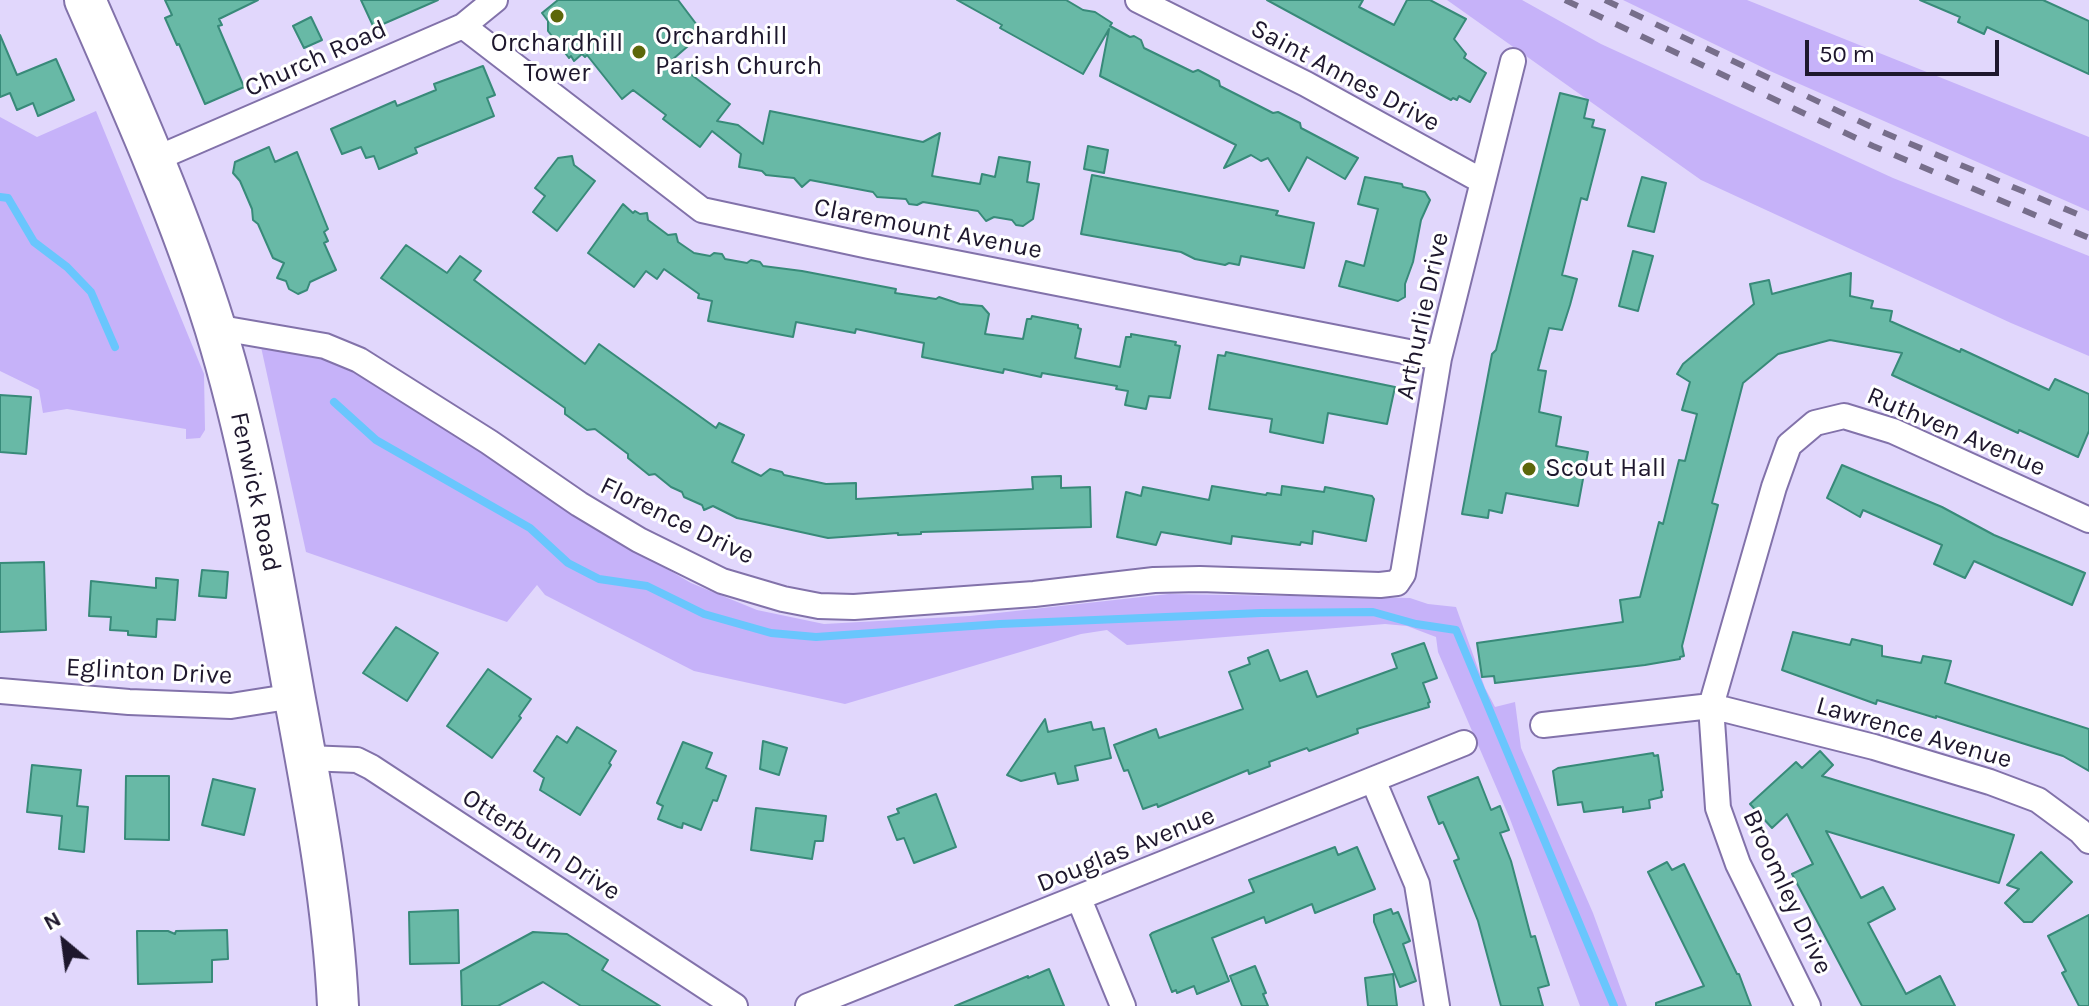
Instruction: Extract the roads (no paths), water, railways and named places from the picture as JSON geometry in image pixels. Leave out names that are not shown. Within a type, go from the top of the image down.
[{"type":"main road","name":"Fenwick Road","points":[[85,0],[185,237],[215,327],[251,461],[307,758],[327,886],[338,1006]]},
{"type":"street","name":"Church Road","points":[[153,160],[463,26],[495,0]]},
{"type":"street","name":"Saint Annes Drive","points":[[1138,0],[1306,84],[1482,181]]},
{"type":"street","name":"Claremount Avenue","points":[[463,26],[702,210],[869,246],[1439,358]]},
{"type":"street","name":"Arthurlie Drive","points":[[1397,583],[1403,574],[1439,358],[1513,61]]},
{"type":"street","name":"Florence Drive","points":[[215,327],[325,346],[359,360],[639,540],[722,581],[795,601],[819,606],[854,607],[978,599],[1170,579],[1397,583]]},
{"type":"street","name":"Ruthven Avenue","points":[[1711,706],[1789,445],[1815,423],[1844,416],[1893,431],[2089,520]]},
{"type":"street","name":"Eglinton Drive","points":[[0,691],[129,702],[231,706],[294,696]]},
{"type":"street","points":[[1543,725],[1711,706]]},
{"type":"street","name":"Lawrence Avenue","points":[[1711,706],[1874,747],[1990,782],[2038,800],[2089,841]]},
{"type":"street","name":"Broomley Drive","points":[[1711,706],[1718,808],[1738,864],[1808,1006]]},
{"type":"street","name":"Douglas Avenue","points":[[808,1006],[1464,743]]},
{"type":"street","name":"Otterburn Drive","points":[[307,758],[357,760],[371,767],[735,1006]]},
{"type":"street","points":[[1373,780],[1417,884],[1437,1006]]},
{"type":"street","points":[[1079,899],[1123,1006]]},
{"type":"waterway","points":[[0,197],[8,198],[34,242],[67,267],[91,292],[115,347]]},
{"type":"waterway","points":[[334,402],[376,440],[530,528],[568,563],[599,579],[647,586],[704,614],[771,633],[816,637],[1000,624],[1261,613],[1373,612],[1416,624],[1456,630],[1614,1006]]},
{"type":"railway","points":[[1565,0],[1873,146],[2089,238]]},
{"type":"railway","points":[[1605,0],[1880,131],[2089,219]]},
{"type":"place","name":"Orchardhill Tower","points":[[557,16]]},
{"type":"place","name":"Orchardhill Parish Church","points":[[639,52]]},
{"type":"place","name":"Scout Hall","points":[[1529,469]]}]
